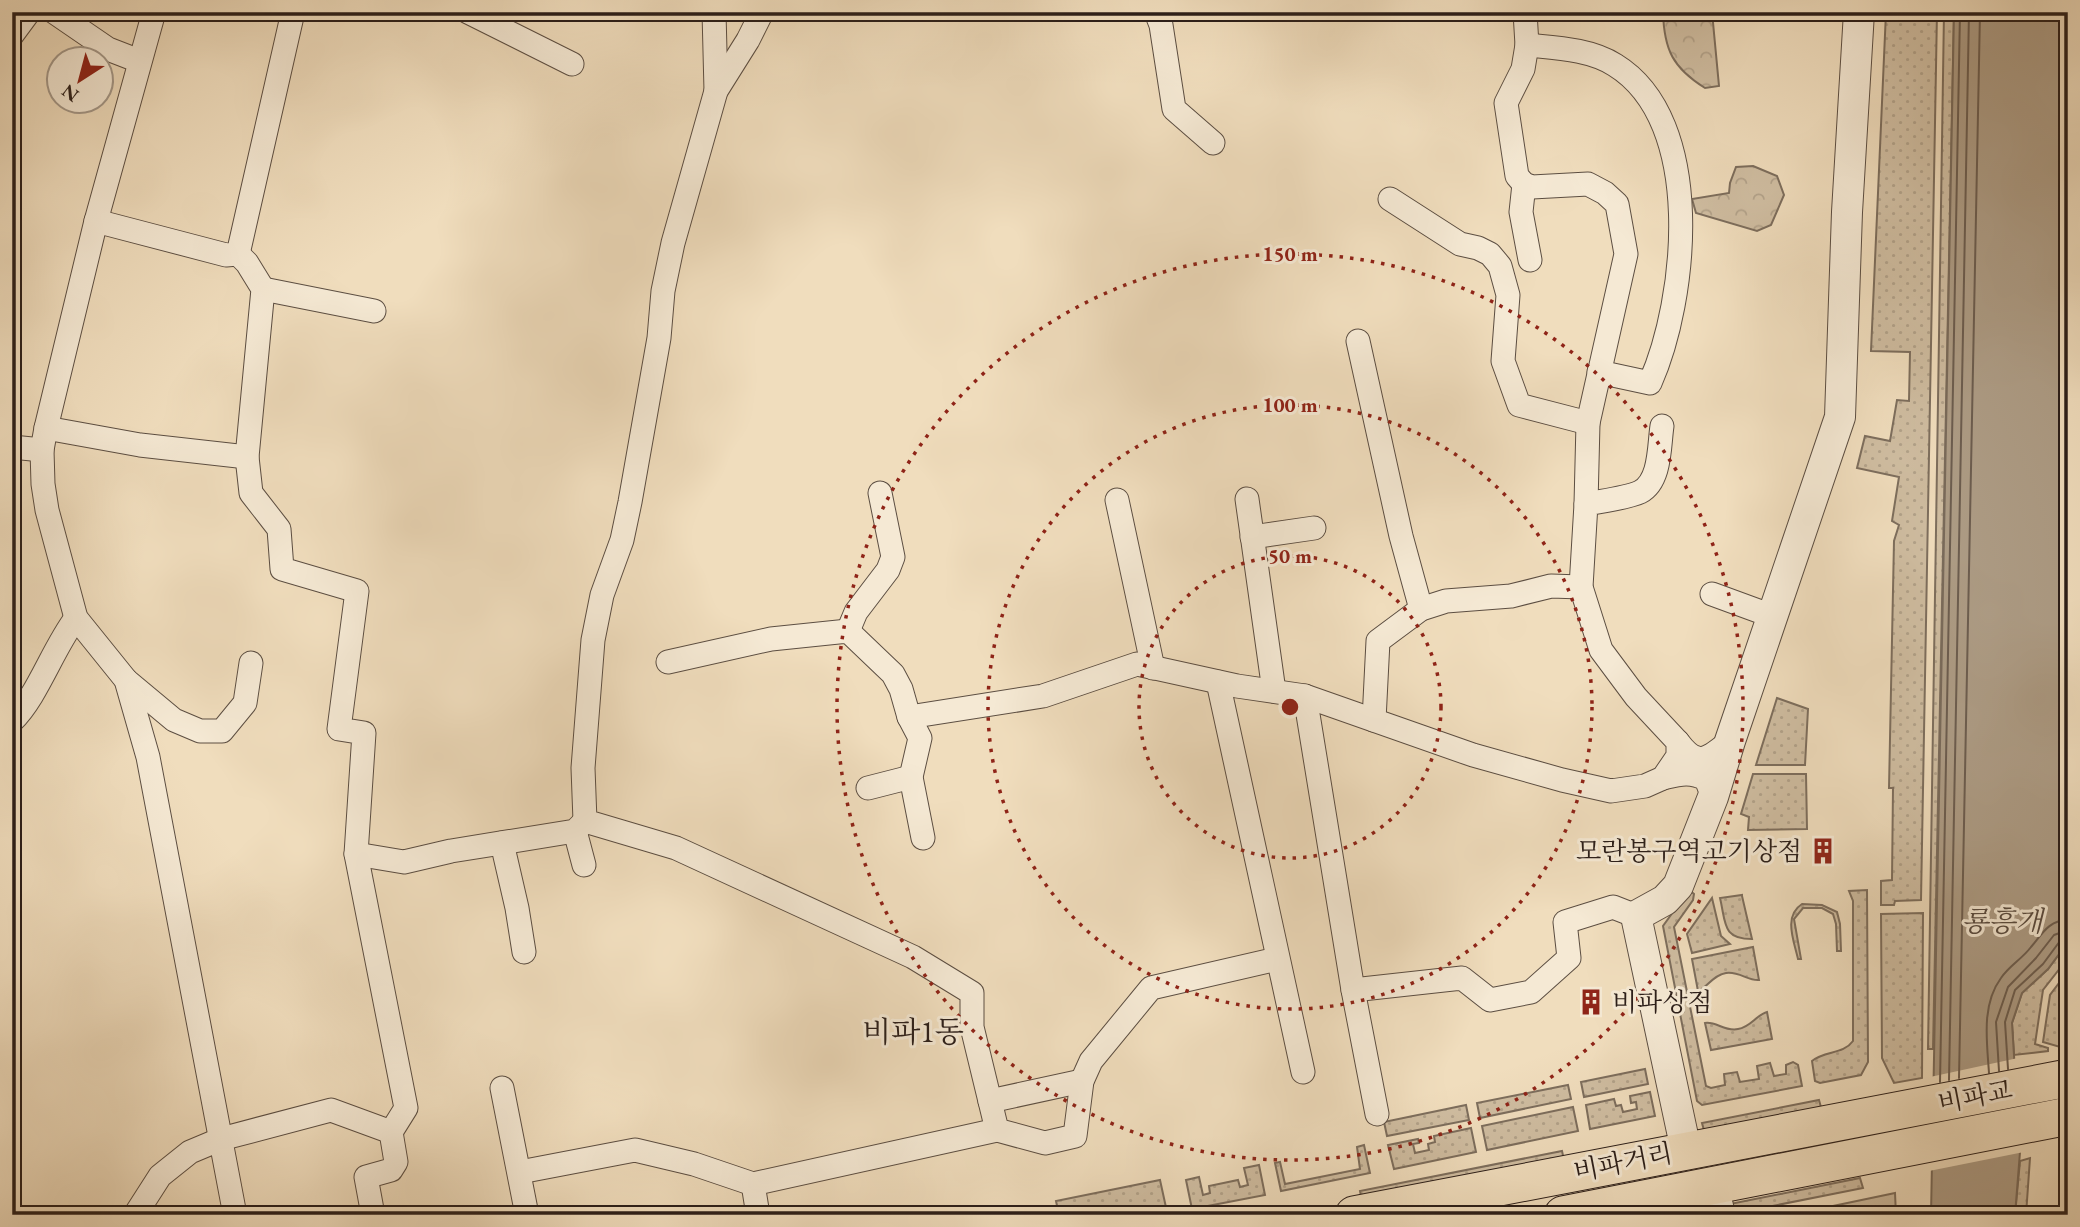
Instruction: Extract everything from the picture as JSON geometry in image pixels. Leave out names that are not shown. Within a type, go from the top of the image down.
[{"type":"main road","name":"비파교","points":[[1892,1111],[2063,1079]]},
{"type":"main road","name":"비파거리","points":[[1354,1215],[1892,1111]]},
{"type":"main road","name":"비파교","points":[[1896,1150],[2062,1118]]},
{"type":"main road","name":"비파거리","points":[[1563,1215],[1717,1199],[1896,1150]]},
{"type":"street","points":[[12,35],[29,12]]},
{"type":"street","points":[[54,12],[108,49],[139,61]]},
{"type":"street","points":[[154,12],[96,221],[44,439],[43,484],[47,510],[76,618],[126,680],[174,720],[200,731],[222,731],[245,703],[251,663]]},
{"type":"street","points":[[238,254],[293,12]]},
{"type":"street","points":[[468,12],[572,64]]},
{"type":"street","points":[[714,12],[716,90]]},
{"type":"street","points":[[584,865],[580,826],[593,640],[602,594],[625,528],[673,243],[716,90],[748,40],[762,12]]},
{"type":"street","points":[[1156,12],[1161,25],[1174,109],[1213,143]]},
{"type":"street","points":[[1525,12],[1527,45],[1523,69],[1506,103],[1517,176],[1524,184],[1532,187],[1588,184],[1605,193],[1617,204],[1626,254],[1588,423],[1581,587],[1601,650],[1636,697],[1697,765]]},
{"type":"street","points":[[1636,916],[1665,900],[1678,886],[1697,765],[1772,616],[1840,417],[1847,212],[1860,12]]},
{"type":"street","points":[[1527,45],[1579,51],[1615,65],[1643,90],[1664,122],[1674,163],[1680,201],[1681,253],[1660,360],[1650,383],[1599,372]]},
{"type":"street","points":[[1524,184],[1521,212],[1530,260]]},
{"type":"street","points":[[1390,199],[1460,244],[1490,254],[1500,266],[1508,295],[1503,361],[1519,405],[1588,423]]},
{"type":"street","points":[[96,221],[226,255],[238,254],[247,263],[263,289],[247,457],[251,493],[279,528],[282,569],[356,591],[338,729],[364,733],[356,854],[406,1108],[391,1132],[396,1162],[391,1170],[366,1177],[373,1215]]},
{"type":"street","points":[[263,289],[374,311]]},
{"type":"street","points":[[1358,341],[1401,536],[1421,609]]},
{"type":"street","points":[[1586,504],[1640,492],[1649,484],[1655,472],[1662,426]]},
{"type":"street","points":[[12,447],[44,439],[140,444],[247,457]]},
{"type":"street","points":[[848,631],[856,612],[888,570],[894,557],[880,493]]},
{"type":"street","points":[[1247,499],[1274,691]]},
{"type":"street","points":[[1117,500],[1153,668]]},
{"type":"street","points":[[1252,537],[1314,528]]},
{"type":"street","points":[[1374,720],[1378,641],[1421,609],[1446,601],[1511,596],[1551,586],[1581,587]]},
{"type":"street","points":[[1712,594],[1772,616]]},
{"type":"street","points":[[12,721],[30,696],[62,636],[76,618]]},
{"type":"street","points":[[668,662],[771,639],[848,631],[893,674],[920,738],[911,777],[923,838]]},
{"type":"street","points":[[909,717],[1043,696],[1137,664],[1218,682],[1305,695],[1473,755],[1611,792],[1645,786],[1697,765]]},
{"type":"street","points":[[126,680],[148,757],[235,1215]]},
{"type":"street","points":[[1218,682],[1303,1072]]},
{"type":"street","points":[[1305,695],[1353,990],[1377,1114]]},
{"type":"street","points":[[868,788],[911,777]]},
{"type":"street","points":[[356,854],[404,862],[580,826],[676,848],[913,957],[972,993],[972,1027],[997,1130]]},
{"type":"street","points":[[502,843],[524,952]]},
{"type":"street","points":[[1353,990],[1462,978],[1490,1000],[1531,992],[1569,957],[1565,922],[1613,907],[1636,916]]},
{"type":"street","points":[[1636,916],[1686,1150]]},
{"type":"street","points":[[520,1172],[635,1150],[694,1164],[753,1184],[997,1130],[1045,1143],[1075,1136],[1083,1081],[1091,1061],[1152,988],[1277,960]]},
{"type":"street","points":[[990,1101],[1083,1081]]},
{"type":"street","points":[[502,1088],[527,1215]]},
{"type":"street","points":[[135,1215],[160,1176],[190,1152],[221,1139],[331,1110],[391,1132]]},
{"type":"street","points":[[753,1184],[758,1215]]},
{"type":"green space","points":[[1663,12],[1712,12],[1719,86],[1705,88],[1678,65],[1665,37]]},
{"type":"green space","points":[[1886,12],[1937,12],[1921,900],[1895,901],[1894,905],[1881,905],[1881,881],[1892,880],[1893,788],[1889,788],[1894,541],[1899,525],[1892,521],[1899,477],[1857,468],[1865,436],[1890,441],[1897,400],[1909,401],[1910,352],[1871,351]]},
{"type":"green space","points":[[1944,12],[1954,12],[1933,1049],[1928,1049]]},
{"type":"green space","points":[[1753,166],[1777,176],[1784,195],[1771,225],[1757,231],[1696,213],[1692,199],[1729,193],[1736,167]]},
{"type":"green space","points":[[1777,698],[1808,709],[1805,765],[1756,765]]},
{"type":"green space","points":[[1753,774],[1806,774],[1807,829],[1748,830],[1749,817],[1741,814]]},
{"type":"green space","points":[[1689,890],[1694,894],[1693,900],[1674,927],[1706,1086],[1711,1088],[1725,1085],[1724,1074],[1737,1072],[1740,1082],[1759,1079],[1757,1066],[1770,1063],[1774,1076],[1786,1074],[1786,1065],[1793,1062],[1798,1065],[1802,1086],[1702,1105],[1697,1101],[1663,926]]},
{"type":"green space","points":[[1867,890],[1868,1062],[1861,1075],[1820,1083],[1815,1081],[1812,1061],[1844,1048],[1853,1041],[1853,901],[1849,891]]},
{"type":"green space","points":[[1742,895],[1752,939],[1730,933],[1725,922],[1720,898]]},
{"type":"green space","points":[[1712,898],[1721,936],[1730,944],[1692,953],[1687,934]]},
{"type":"green space","points":[[1802,904],[1822,905],[1837,912],[1841,951],[1837,951],[1833,914],[1822,908],[1803,908],[1794,919],[1801,959],[1798,959],[1791,922],[1796,909]]},
{"type":"green space","points":[[1923,913],[1922,1078],[1894,1083],[1882,1058],[1881,914]]},
{"type":"green space","points":[[2068,942],[2068,958],[2043,990],[2035,1044],[2048,1048],[2048,1051],[2014,1055],[2012,1023],[2022,993],[2048,969]]},
{"type":"green space","points":[[1753,947],[1759,980],[1726,973],[1698,991],[1692,959]]},
{"type":"green space","points":[[2065,975],[2068,977],[2067,1049],[2043,1042],[2050,995]]},
{"type":"green space","points":[[1767,1012],[1772,1039],[1711,1050],[1705,1023],[1738,1029]]},
{"type":"green space","points":[[1645,1069],[1648,1084],[1584,1097],[1581,1082]]},
{"type":"green space","points":[[1568,1085],[1571,1099],[1480,1118],[1477,1103]]},
{"type":"green space","points":[[1650,1092],[1655,1116],[1590,1129],[1586,1105],[1614,1099],[1616,1106],[1621,1105],[1623,1112],[1637,1109],[1636,1102],[1631,1103],[1630,1096]]},
{"type":"green space","points":[[1819,1100],[1822,1111],[1705,1134],[1702,1123]]},
{"type":"green space","points":[[1466,1105],[1469,1120],[1387,1136],[1384,1122]]},
{"type":"green space","points":[[1573,1107],[1578,1131],[1487,1150],[1482,1126]]},
{"type":"green space","points":[[1471,1128],[1476,1152],[1394,1169],[1388,1145],[1418,1139],[1419,1143],[1413,1144],[1415,1153],[1429,1150],[1428,1144],[1435,1142],[1434,1136]]},
{"type":"green space","points":[[1364,1145],[1370,1173],[1281,1191],[1275,1163],[1280,1162],[1285,1184],[1360,1169],[1357,1147]]},
{"type":"green space","points":[[1562,1151],[1564,1160],[1362,1201],[1360,1191]]},
{"type":"green space","points":[[2030,1158],[2026,1215],[2015,1215],[2020,1161]]},
{"type":"green space","points":[[1259,1165],[1265,1195],[1192,1209],[1186,1180],[1199,1177],[1203,1195],[1210,1193],[1209,1186],[1238,1180],[1240,1187],[1248,1185],[1244,1168]]},
{"type":"green space","points":[[1860,1178],[1863,1188],[1732,1214],[1730,1204]]},
{"type":"green space","points":[[1160,1180],[1167,1212],[1151,1215],[1059,1215],[1056,1201]]},
{"type":"green space","points":[[1895,1193],[1896,1215],[1790,1215]]},
{"type":"water","name":"룡흥개","points":[[1954,12],[2068,12],[2068,942],[2048,969],[2022,993],[2012,1023],[2020,1152],[2015,1215],[1931,1215]]},
{"type":"pier","points":[[2018,1058],[2024,1152],[1929,1171],[1930,1077]]},
{"type":"place","name":"모란봉구역고기상점","points":[[1823,851]]},
{"type":"place","name":"비파상점","points":[[1591,1002]]},
{"type":"district","name":"비파1동","points":[[913,1032]]}]
